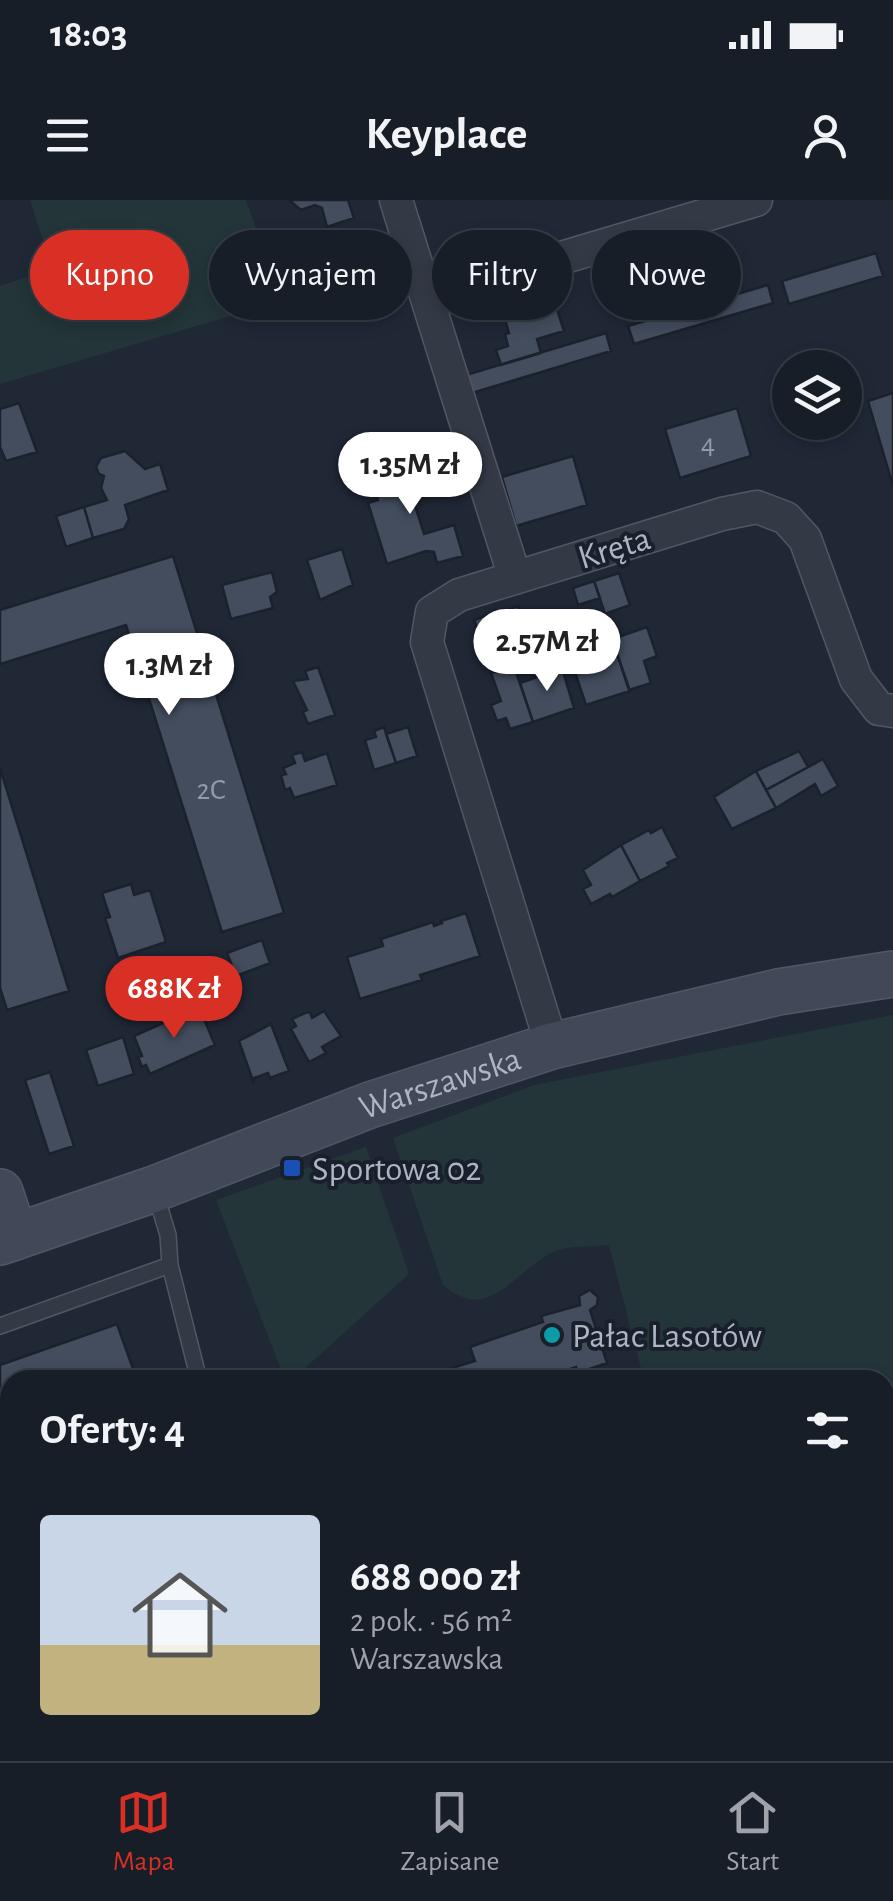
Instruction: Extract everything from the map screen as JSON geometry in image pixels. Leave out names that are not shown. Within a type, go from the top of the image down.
[{"type":"main road","name":"Warszawska","points":[[7,1240],[154,1189],[370,1104],[552,1046],[778,992],[893,974]]},
{"type":"main road","points":[[0,1192],[7,1240]]},
{"type":"street","points":[[396,200],[515,578]]},
{"type":"street","points":[[427,298],[685,210],[756,200]]},
{"type":"street","name":"Kręta","points":[[552,1046],[426,642],[432,612],[459,595],[722,514],[757,508],[786,518],[805,539],[856,679],[879,709],[893,711]]},
{"type":"lane","points":[[154,1189],[168,1235],[170,1265],[196,1370]]},
{"type":"lane","points":[[0,1326],[170,1265]]},
{"type":"shaded area","points":[[30,200],[246,200],[256,230],[209,230],[209,320],[217,320],[0,384],[0,286],[30,276],[30,320],[189,320],[189,230],[40,230]]},
{"type":"shaded area","points":[[893,1015],[893,1370],[641,1370],[609,1245],[553,1252],[488,1297],[459,1296],[443,1285],[393,1138],[534,1085]]},
{"type":"shaded area","points":[[366,1147],[409,1274],[303,1370],[281,1370],[216,1200]]},
{"type":"building","points":[[289,200],[348,200],[354,218],[327,227],[322,208],[315,205],[301,210]]},
{"type":"building","points":[[876,253],[883,276],[789,304],[782,281]]},
{"type":"building","points":[[768,285],[773,303],[741,312],[741,293]]},
{"type":"building","points":[[505,320],[560,320],[564,331],[537,339],[541,353],[501,365],[496,350],[508,346],[505,334],[509,333]]},
{"type":"building","points":[[648,320],[715,320],[634,344],[628,326]]},
{"type":"building","points":[[606,333],[611,351],[472,393],[466,375]]},
{"type":"building","points":[[893,393],[893,486],[868,401]]},
{"type":"building","points":[[19,403],[37,452],[6,461],[0,447],[0,409]]},
{"type":"building","points":[[737,408],[751,456],[680,478],[665,429]]},
{"type":"building","points":[[125,451],[145,469],[160,464],[168,490],[125,505],[129,519],[124,529],[93,538],[84,507],[107,500],[101,488],[104,476],[96,467],[101,458]]},
{"type":"building","points":[[573,456],[587,505],[516,526],[502,477]]},
{"type":"building","points":[[434,462],[442,491],[413,499],[424,534],[454,525],[463,556],[437,563],[434,552],[426,551],[387,564],[368,503],[378,500],[372,480]]},
{"type":"building","points":[[84,507],[93,538],[66,547],[56,516]]},
{"type":"building","points":[[342,549],[353,585],[320,600],[307,560]]},
{"type":"building","points":[[173,556],[284,913],[222,932],[126,625],[0,664],[0,610]]},
{"type":"building","points":[[272,572],[277,592],[270,597],[273,608],[231,619],[222,585]]},
{"type":"building","points":[[619,573],[630,605],[605,614],[594,581]]},
{"type":"building","points":[[594,581],[600,598],[578,605],[573,588]]},
{"type":"building","points":[[518,606],[527,631],[506,638],[497,614]]},
{"type":"building","points":[[496,612],[503,631],[481,639],[474,620]]},
{"type":"building","points":[[647,627],[657,656],[644,661],[651,683],[629,690],[612,639]]},
{"type":"building","points":[[612,639],[630,691],[586,705],[569,654]]},
{"type":"building","points":[[561,665],[574,708],[533,722],[520,683],[540,676],[539,671]]},
{"type":"building","points":[[514,666],[533,722],[510,729],[506,718],[497,721],[491,705],[501,701],[491,673]]},
{"type":"building","points":[[318,667],[335,715],[308,724],[303,712],[307,710],[293,681],[308,679],[305,671]]},
{"type":"building","points":[[384,727],[396,763],[374,770],[365,740],[376,737],[374,731]]},
{"type":"building","points":[[408,727],[417,756],[396,763],[386,734]]},
{"type":"building","points":[[799,751],[808,767],[766,790],[756,771]]},
{"type":"building","points":[[302,752],[305,761],[327,753],[337,785],[294,798],[290,788],[285,790],[283,768],[295,763],[292,755]]},
{"type":"building","points":[[823,759],[838,786],[821,796],[815,784],[776,808],[766,790]]},
{"type":"building","points":[[0,768],[69,991],[7,1010],[0,988]]},
{"type":"building","points":[[756,771],[776,808],[732,829],[714,797]]},
{"type":"building","points":[[662,827],[678,858],[640,881],[621,845]]},
{"type":"building","points":[[621,845],[640,881],[591,904],[583,889],[591,885],[583,870]]},
{"type":"building","points":[[131,884],[134,895],[150,890],[166,942],[118,958],[105,918],[110,917],[102,893]]},
{"type":"building","points":[[466,913],[480,956],[420,975],[422,980],[360,999],[347,957],[383,946],[381,939],[433,922],[434,926]]},
{"type":"building","points":[[262,940],[270,963],[236,976],[227,953]]},
{"type":"building","points":[[199,1007],[215,1045],[150,1074],[146,1065],[142,1067],[134,1036]]},
{"type":"building","points":[[324,1011],[341,1036],[322,1047],[326,1053],[309,1062],[291,1029],[296,1026],[292,1019],[310,1012],[312,1018]]},
{"type":"building","points":[[271,1024],[289,1071],[270,1078],[268,1073],[254,1078],[254,1084],[239,1041]]},
{"type":"building","points":[[123,1037],[134,1074],[98,1086],[86,1050]]},
{"type":"building","points":[[50,1072],[74,1146],[49,1154],[25,1080]]},
{"type":"building","name":"Pałac Lasotów","points":[[590,1290],[598,1297],[597,1305],[590,1310],[607,1363],[587,1370],[576,1367],[446,1370],[475,1361],[470,1347],[543,1322],[541,1316],[580,1305],[579,1296]]},
{"type":"building","points":[[117,1324],[133,1370],[0,1370],[0,1365]]},
{"type":"place","name":"Sportowa 02","points":[[292,1168]]},
{"type":"place","name":"Pałac Lasotów","points":[[552,1335]]}]
